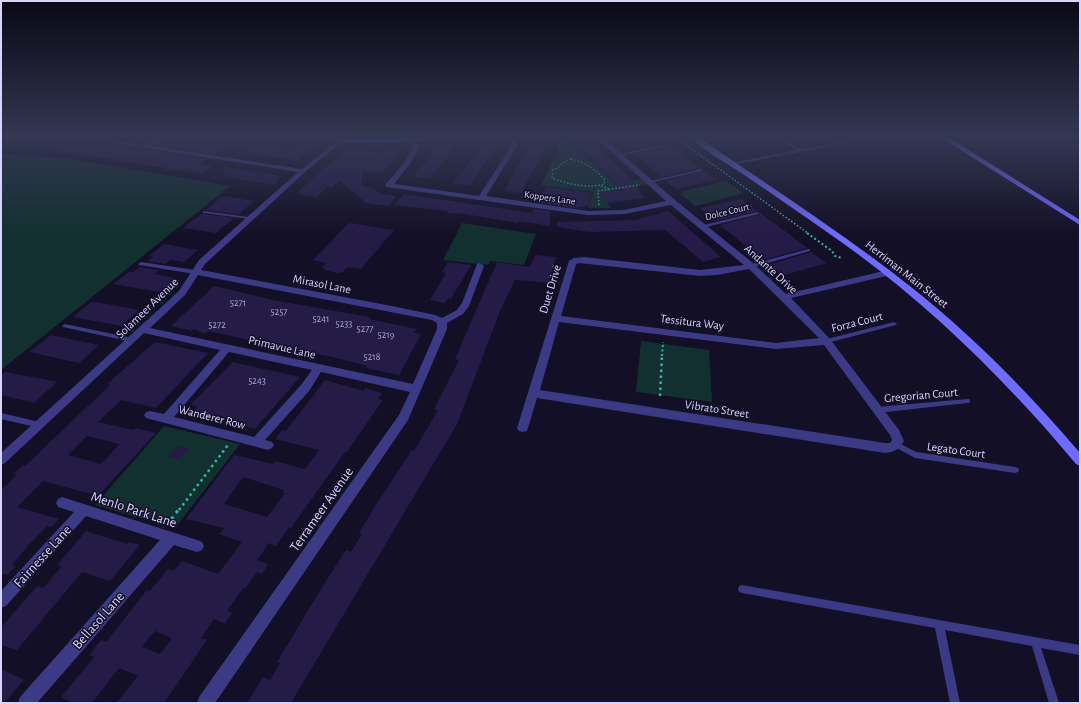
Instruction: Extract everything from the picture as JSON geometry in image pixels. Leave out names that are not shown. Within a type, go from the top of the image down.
[{"type":"main road","name":"Herriman Main Street","points":[[740,170],[888,273],[936,313],[982,355],[1047,422],[1080,461]]},
{"type":"main road","points":[[995,170],[1080,224]]},
{"type":"street","points":[[296,170],[303,171]]},
{"type":"street","name":"Koppers Lane","points":[[402,170],[389,185],[594,213],[624,212],[672,202]]},
{"type":"street","points":[[482,197],[499,170]]},
{"type":"street","name":"Andante Drive","points":[[636,170],[750,266],[784,297],[827,341],[895,433],[898,441],[897,445]]},
{"type":"street","name":"Solameer Avenue","points":[[1,460],[182,293],[202,262],[249,218],[303,171]]},
{"type":"street","name":"Duet Drive","points":[[523,428],[569,267],[577,260],[700,273],[717,272],[750,266]]},
{"type":"street","points":[[442,322],[460,312],[466,304],[480,266]]},
{"type":"street","name":"Mirasol Lane","points":[[195,272],[392,309],[435,318],[442,322]]},
{"type":"street","points":[[784,297],[888,273]]},
{"type":"street","name":"Tessitura Way","points":[[555,318],[776,346],[827,341]]},
{"type":"street","name":"Terrameer Avenue","points":[[205,703],[404,417],[442,329],[442,322]]},
{"type":"street","name":"Primavue Lane","points":[[143,330],[416,389]]},
{"type":"street","points":[[166,419],[228,348]]},
{"type":"street","points":[[256,442],[319,368]]},
{"type":"street","name":"Vibrato Street","points":[[533,393],[885,448],[897,445]]},
{"type":"street","name":"Wanderer Row","points":[[150,415],[268,445]]},
{"type":"street","name":"Menlo Park Lane","points":[[62,503],[84,510],[169,531],[197,546]]},
{"type":"street","name":"Fairnesse Lane","points":[[1,601],[84,510]]},
{"type":"street","name":"Bellasol Lane","points":[[26,703],[169,531]]},
{"type":"lane","points":[[650,182],[700,170]]},
{"type":"lane","points":[[204,212],[249,218]]},
{"type":"lane","name":"Dolce Court","points":[[702,227],[757,213]]},
{"type":"lane","points":[[750,266],[808,250]]},
{"type":"lane","points":[[141,264],[195,272]]},
{"type":"lane","name":"Forza Court","points":[[827,341],[894,324]]},
{"type":"lane","points":[[65,326],[132,340]]},
{"type":"lane","name":"Gregorian Court","points":[[877,410],[967,401]]},
{"type":"lane","points":[[1,416],[40,425]]},
{"type":"lane","name":"Legato Court","points":[[897,445],[915,455],[1015,470]]},
{"type":"lane","points":[[742,589],[1080,650]]},
{"type":"lane","points":[[939,624],[956,703]]},
{"type":"lane","points":[[1035,642],[1054,703]]},
{"type":"path","points":[[555,170],[552,173],[552,178],[559,182],[601,186],[610,190]]},
{"type":"path","points":[[593,170],[601,175],[605,180],[601,186]]},
{"type":"path","points":[[720,170],[832,251],[835,256],[842,258]]},
{"type":"path","points":[[597,208],[600,201],[598,191],[640,185]]},
{"type":"path","points":[[660,396],[663,342]]},
{"type":"path","points":[[169,531],[235,437]]},
{"type":"green space","points":[[1,170],[133,170],[230,186],[1,370]]},
{"type":"green space","points":[[548,170],[600,170],[616,185],[641,179],[647,184],[600,193],[611,208],[588,208],[594,192],[541,185]]},
{"type":"green space","points":[[726,181],[744,193],[695,206],[681,194],[684,191]]},
{"type":"green space","points":[[462,223],[536,234],[524,265],[490,261],[488,265],[443,260]]},
{"type":"green space","points":[[641,341],[709,350],[712,402],[636,392]]},
{"type":"green space","points":[[164,426],[240,444],[175,528],[95,505]]},
{"type":"building","points":[[177,170],[209,170],[203,174]]},
{"type":"building","points":[[224,170],[242,170],[282,176],[277,180],[277,185],[223,176]]},
{"type":"building","points":[[323,170],[384,170],[381,173],[363,171],[361,186],[373,188],[380,194],[397,196],[388,206],[366,203],[339,180],[332,187],[328,186],[317,197],[296,194]]},
{"type":"building","points":[[419,170],[437,170],[429,179],[413,177]]},
{"type":"building","points":[[463,170],[481,170],[470,186],[453,183]]},
{"type":"building","points":[[516,170],[534,170],[521,193],[504,191]]},
{"type":"building","points":[[601,170],[622,170],[634,181],[632,182],[645,198],[607,203],[600,192],[622,190]]},
{"type":"building","points":[[653,170],[692,170],[662,177]]},
{"type":"building","points":[[704,171],[716,180],[676,189],[666,181]]},
{"type":"building","points":[[547,187],[593,193],[588,206],[575,208],[539,202]]},
{"type":"building","points":[[404,194],[532,213],[535,209],[550,211],[550,226],[519,221],[517,223],[460,213],[447,213],[448,211],[394,205]]},
{"type":"building","points":[[223,196],[254,201],[239,214],[206,210]]},
{"type":"building","points":[[742,199],[757,211],[715,221],[700,208]]},
{"type":"building","points":[[668,211],[721,257],[703,262],[665,230],[589,232],[557,227],[557,222],[635,220]]},
{"type":"building","points":[[760,213],[807,248],[763,260],[720,225],[759,215]]},
{"type":"building","points":[[202,214],[234,218],[216,233],[183,228]]},
{"type":"building","points":[[349,223],[394,230],[361,269],[347,267],[343,272],[338,273],[324,270],[325,269],[321,268],[326,263],[313,260]]},
{"type":"building","points":[[164,244],[198,250],[184,262],[171,260],[165,264],[147,261],[153,257],[149,256]]},
{"type":"building","points":[[811,252],[827,263],[781,276],[768,265]]},
{"type":"building","points":[[535,255],[556,257],[549,283],[515,280],[500,311],[457,424],[291,703],[247,703],[263,677],[270,680],[280,663],[277,662],[324,584],[346,550],[351,552],[362,534],[359,533],[374,508],[412,450],[414,451],[438,410],[434,409],[459,360],[455,359],[497,262],[530,267]]},
{"type":"building","points":[[448,262],[471,265],[451,299],[448,298],[445,303],[430,300],[446,273],[442,272]]},
{"type":"building","points":[[140,267],[159,270],[154,274],[175,278],[159,292],[113,284],[129,272],[133,272]]},
{"type":"building","points":[[214,286],[278,301],[370,317],[369,319],[417,329],[414,333],[421,334],[399,375],[366,368],[367,366],[333,357],[306,352],[295,351],[294,353],[276,346],[208,331],[205,334],[194,329],[192,331],[171,326]]},
{"type":"building","points":[[91,302],[139,310],[121,326],[73,317]]},
{"type":"building","points":[[51,335],[99,345],[79,363],[29,352]]},
{"type":"building","points":[[155,342],[208,353],[156,408],[121,400],[98,422],[156,433],[98,496],[43,481],[17,507],[59,519],[52,527],[47,526],[26,548],[12,565],[16,566],[7,575],[3,574],[1,576],[1,490],[17,475],[13,474],[23,465],[25,466],[110,385],[107,384]],"holes":[[[87,436],[120,444],[101,464],[68,455]]]},
{"type":"building","points":[[233,362],[300,377],[255,429],[220,420],[222,418],[194,411],[197,407],[191,404]]},
{"type":"building","points":[[5,372],[57,382],[34,403],[1,395],[1,375]]},
{"type":"building","points":[[325,380],[364,391],[365,388],[382,393],[378,399],[383,400],[291,528],[289,527],[276,546],[269,543],[257,560],[268,564],[262,574],[257,572],[245,589],[243,588],[227,611],[232,613],[225,624],[214,619],[201,638],[207,640],[164,703],[116,703],[138,676],[119,668],[92,703],[73,703],[61,697],[94,657],[89,655],[101,640],[106,642],[147,590],[150,591],[168,569],[174,571],[182,561],[218,574],[242,542],[219,534],[224,528],[186,519],[234,455],[273,464],[275,461],[305,469],[319,450],[275,439],[282,430],[286,431]],"holes":[[[243,477],[284,490],[283,492],[285,493],[267,517],[224,504]],[[155,631],[172,638],[160,654],[142,647]]]},
{"type":"building","points":[[177,446],[189,449],[179,459],[168,456]]},
{"type":"building","points":[[86,531],[128,544],[129,542],[140,545],[110,581],[82,572],[17,650],[1,645],[1,627],[37,586],[43,588],[62,566],[57,565]]},
{"type":"building","points":[[1,669],[24,680],[4,703],[1,703]]}]
